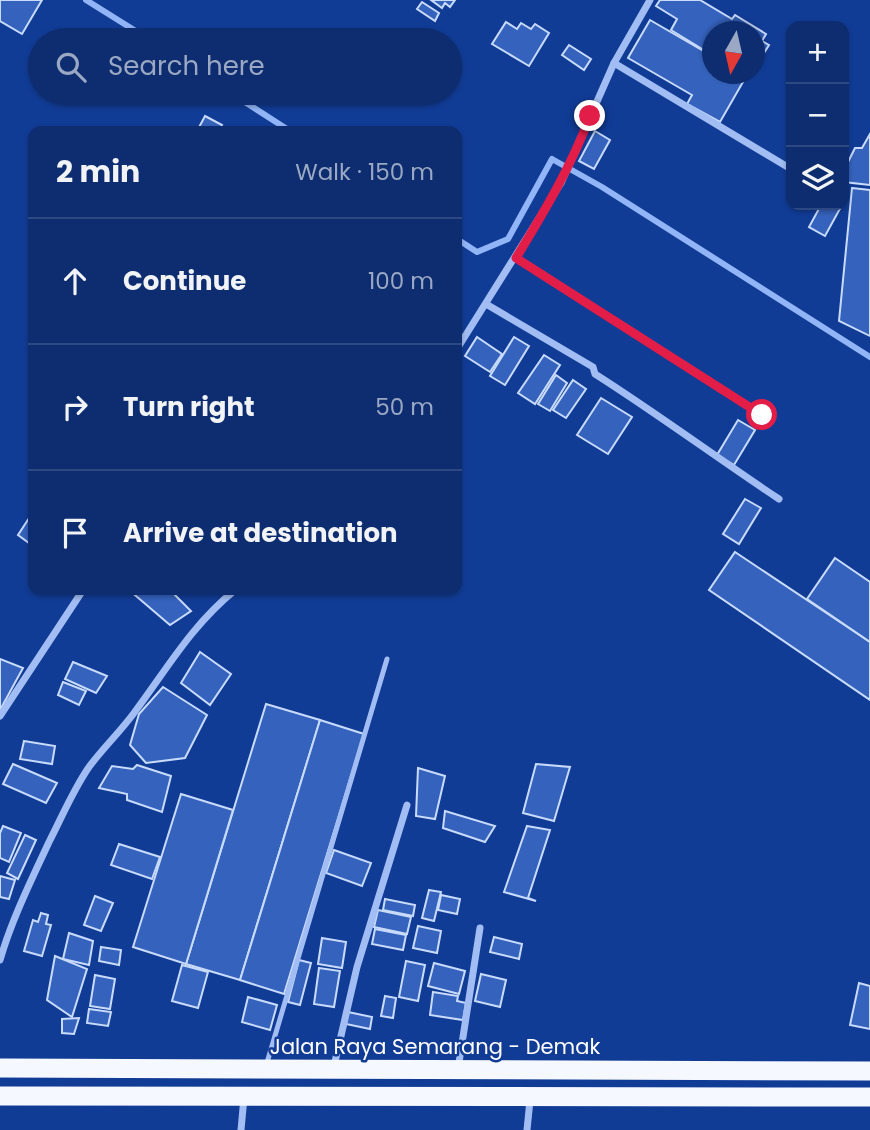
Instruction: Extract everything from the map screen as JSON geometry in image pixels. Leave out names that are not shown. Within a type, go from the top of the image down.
[{"type":"highway","name":"Jalan Raya Semarang - Demak","points":[[0,1068],[870,1071]]},
{"type":"highway","points":[[130,1068],[130,1095]]},
{"type":"highway","points":[[0,1096],[130,1095],[244,1103],[530,1095],[870,1097]]},
{"type":"street","points":[[462,341],[561,183],[614,63],[650,0]]},
{"type":"street","points":[[614,63],[786,166]]},
{"type":"street","points":[[516,258],[762,415]]},
{"type":"street","points":[[486,304],[593,367],[595,374],[779,499]]},
{"type":"street","points":[[0,716],[80,595]]},
{"type":"street","points":[[0,960],[9,929],[34,873],[89,767],[134,714],[171,659],[211,610],[229,595]]},
{"type":"street","points":[[333,1071],[357,968],[407,805]]},
{"type":"street","points":[[458,1070],[480,928]]},
{"type":"street","points":[[527,1130],[530,1095]]},
{"type":"street","points":[[241,1130],[244,1103]]},
{"type":"lane","points":[[265,1069],[387,659]]},
{"type":"building","points":[[0,0],[42,0],[22,34],[0,21]]},
{"type":"building","points":[[431,0],[455,0],[450,7],[445,3],[442,8]]},
{"type":"building","points":[[660,0],[700,0],[732,19],[735,15],[745,21],[702,21],[702,49],[671,30],[677,19],[656,6]]},
{"type":"building","points":[[422,2],[439,13],[435,21],[417,9]]},
{"type":"building","points":[[650,20],[702,50],[702,84],[742,84],[720,122],[687,104],[692,95],[628,58]]},
{"type":"building","points":[[506,22],[517,29],[521,23],[531,29],[535,24],[549,33],[529,66],[492,44]]},
{"type":"building","points":[[569,45],[591,59],[584,70],[562,55]]},
{"type":"building","points":[[205,116],[222,125],[222,126],[200,126]]},
{"type":"building","points":[[595,131],[610,140],[594,169],[579,161]]},
{"type":"building","points":[[870,134],[870,185],[849,183],[849,160],[855,148],[862,148]]},
{"type":"building","points":[[852,188],[870,190],[870,336],[839,321]]},
{"type":"building","points":[[818,210],[839,210],[825,236],[809,227]]},
{"type":"building","points":[[477,337],[502,354],[490,372],[465,356]]},
{"type":"building","points":[[514,337],[529,346],[505,385],[490,376]]},
{"type":"building","points":[[544,355],[560,365],[535,404],[518,393]]},
{"type":"building","points":[[556,375],[567,383],[550,411],[538,404]]},
{"type":"building","points":[[573,380],[586,389],[566,418],[553,410]]},
{"type":"building","points":[[601,398],[632,417],[608,454],[577,435]]},
{"type":"building","points":[[738,420],[755,430],[734,465],[717,455]]},
{"type":"building","points":[[745,499],[761,508],[739,544],[723,534]]},
{"type":"building","points":[[28,520],[28,542],[18,535]]},
{"type":"building","points":[[735,552],[870,642],[870,700],[709,590]]},
{"type":"building","points":[[835,558],[870,582],[870,642],[807,599]]},
{"type":"building","points":[[135,595],[175,595],[191,611],[170,625]]},
{"type":"building","points":[[200,652],[231,674],[210,705],[181,683]]},
{"type":"building","points":[[0,659],[23,668],[0,710]]},
{"type":"building","points":[[73,662],[107,676],[96,693],[65,679]]},
{"type":"building","points":[[63,682],[86,691],[79,705],[58,695]]},
{"type":"building","points":[[163,687],[207,715],[185,758],[146,763],[130,745],[139,714]]},
{"type":"building","points":[[266,704],[320,720],[240,980],[186,964]]},
{"type":"building","points":[[320,720],[364,734],[284,994],[240,980]]},
{"type":"building","points":[[24,741],[55,746],[52,764],[20,759]]},
{"type":"building","points":[[13,764],[57,783],[46,803],[3,784]]},
{"type":"building","points":[[536,764],[570,767],[554,821],[523,813]]},
{"type":"building","points":[[137,765],[171,776],[162,812],[127,800],[127,794],[99,788],[112,766],[133,769]]},
{"type":"building","points":[[418,768],[445,776],[435,819],[416,816]]},
{"type":"building","points":[[181,794],[233,810],[186,964],[133,947]]},
{"type":"building","points":[[445,811],[495,826],[485,842],[443,828]]},
{"type":"building","points":[[3,826],[21,833],[9,862],[0,858],[0,833]]},
{"type":"building","points":[[527,826],[550,830],[528,898],[536,901],[504,892]]},
{"type":"building","points":[[25,835],[36,840],[18,879],[7,873]]},
{"type":"building","points":[[119,844],[160,857],[152,879],[111,865]]},
{"type":"building","points":[[334,850],[371,863],[362,886],[326,873]]},
{"type":"building","points":[[0,876],[15,880],[9,899],[0,897]]},
{"type":"building","points":[[429,890],[441,892],[434,921],[422,918]]},
{"type":"building","points":[[441,895],[460,899],[457,914],[438,910]]},
{"type":"building","points":[[95,896],[113,903],[101,931],[84,925]]},
{"type":"building","points":[[385,899],[415,905],[413,916],[383,910]]},
{"type":"building","points":[[378,910],[411,917],[407,934],[374,927]]},
{"type":"building","points":[[41,913],[48,915],[46,924],[51,925],[42,956],[24,951],[33,920],[38,922]]},
{"type":"building","points":[[418,926],[441,931],[437,953],[413,948]]},
{"type":"building","points":[[375,929],[406,935],[403,950],[372,944]]},
{"type":"building","points":[[69,933],[93,941],[89,965],[63,959]]},
{"type":"building","points":[[494,937],[522,944],[519,959],[490,952]]},
{"type":"building","points":[[322,938],[346,942],[342,968],[318,964]]},
{"type":"building","points":[[101,947],[121,950],[119,965],[99,961]]},
{"type":"building","points":[[55,956],[87,969],[72,1017],[47,1000]]},
{"type":"building","points":[[299,960],[311,963],[300,1005],[288,1002]]},
{"type":"building","points":[[406,961],[425,965],[418,1001],[399,997]]},
{"type":"building","points":[[434,963],[465,971],[459,994],[428,986]]},
{"type":"building","points":[[182,965],[208,972],[198,1008],[172,1001]]},
{"type":"building","points":[[319,968],[340,971],[334,1007],[314,1004]]},
{"type":"building","points":[[481,974],[506,980],[500,1007],[475,1001]]},
{"type":"building","points":[[95,975],[115,979],[110,1009],[90,1006]]},
{"type":"building","points":[[859,983],[870,986],[870,1029],[850,1025]]},
{"type":"building","points":[[433,992],[458,996],[457,1001],[466,1003],[463,1020],[430,1015]]},
{"type":"building","points":[[385,996],[396,998],[393,1018],[381,1016]]},
{"type":"building","points":[[248,997],[277,1005],[270,1030],[242,1022]]},
{"type":"building","points":[[89,1009],[111,1012],[108,1026],[87,1023]]},
{"type":"building","points":[[348,1012],[372,1017],[370,1029],[346,1024]]},
{"type":"building","points":[[79,1018],[74,1034],[62,1033],[62,1019]]},
{"type":"waterway","points":[[86,0],[131,28]]},
{"type":"waterway","points":[[250,105],[282,126]]},
{"type":"waterway","points":[[462,242],[477,252],[508,239],[552,159],[602,187],[870,357]]},
{"type":"route","points":[[590,116],[561,183],[516,258],[762,415]]}]
